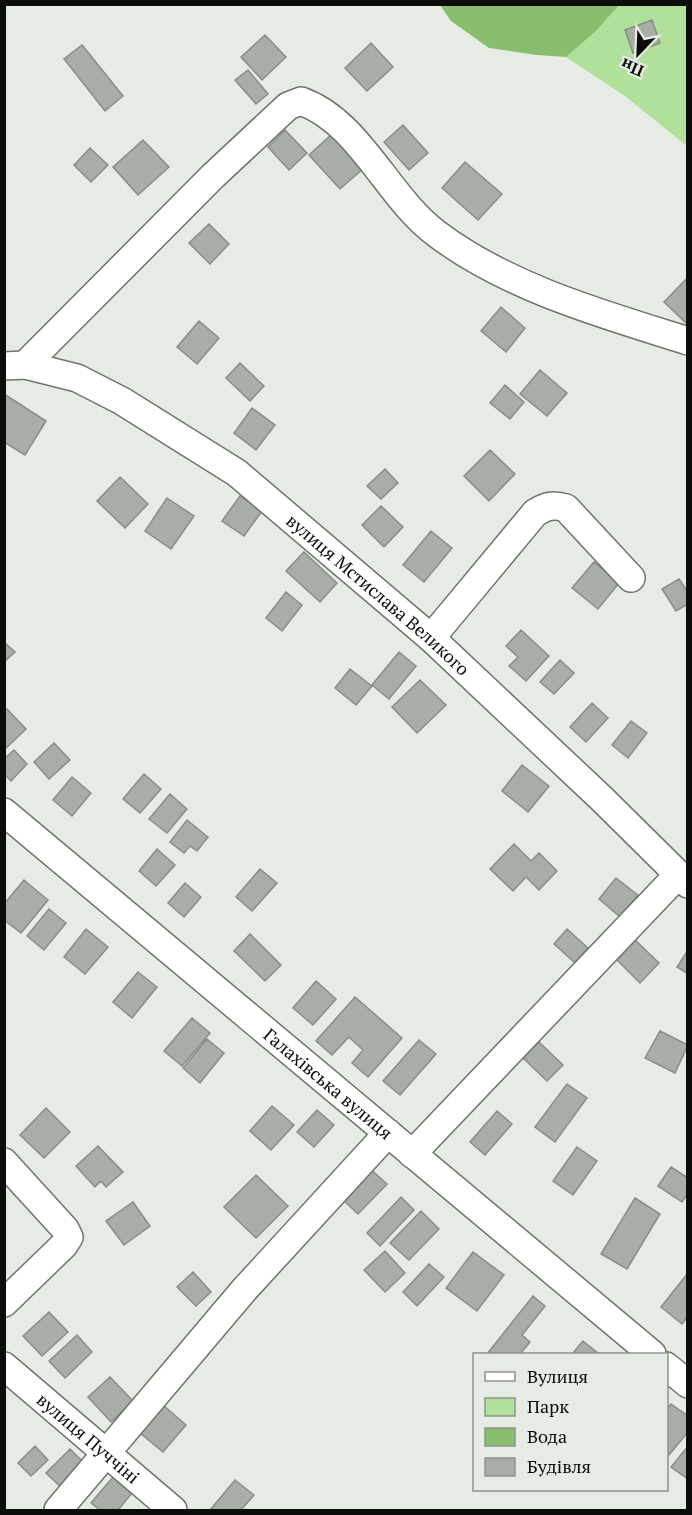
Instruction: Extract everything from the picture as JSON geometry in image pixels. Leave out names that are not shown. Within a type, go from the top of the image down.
[{"type":"street","name":"вулиця Мстислава Великого","points":[[15,366],[220,169],[288,106],[301,101],[317,107],[332,117],[403,201],[436,233],[461,249],[503,273],[550,294],[687,342]]},
{"type":"street","name":"вулиця Мстислава Великого","points":[[15,366],[77,378],[122,401],[237,473],[431,638],[601,798],[683,880]]},
{"type":"street","points":[[431,638],[535,513],[545,506],[554,505],[566,508],[631,578]]},
{"type":"street","name":"Галахівська вулиця","points":[[4,812],[651,1353]]},
{"type":"street","points":[[412,1154],[683,880]]},
{"type":"street","points":[[58,1510],[244,1290],[388,1133]]},
{"type":"street","points":[[4,1162],[65,1229],[69,1237],[64,1245],[4,1303]]},
{"type":"street","name":"вулиця Пуччіні","points":[[4,1366],[173,1510]]},
{"type":"street","points":[[668,1368],[687,1384]]},
{"type":"green space","points":[[619,5],[687,5],[687,146],[625,96],[566,57],[597,30]]},
{"type":"water","points":[[440,5],[619,5],[597,30],[566,57],[489,48],[451,21]]},
{"type":"building","points":[[652,20],[660,43],[633,53],[625,30]]},
{"type":"building","points":[[265,35],[286,57],[262,80],[241,57]]},
{"type":"building","points":[[371,43],[393,67],[367,91],[345,68]]},
{"type":"building","points":[[82,45],[123,96],[105,111],[64,59]]},
{"type":"building","points":[[248,70],[268,94],[256,104],[235,80]]},
{"type":"building","points":[[403,125],[428,153],[409,170],[384,142]]},
{"type":"building","points":[[285,130],[307,153],[289,170],[268,147]]},
{"type":"building","points":[[333,133],[364,168],[340,189],[309,155]]},
{"type":"building","points":[[143,140],[169,167],[138,195],[113,167]]},
{"type":"building","points":[[90,148],[108,165],[91,182],[74,165]]},
{"type":"building","points":[[465,162],[502,194],[478,220],[442,188]]},
{"type":"building","points":[[209,224],[229,244],[210,264],[189,243]]},
{"type":"building","points":[[688,277],[688,325],[664,302]]},
{"type":"building","points":[[501,307],[525,328],[506,352],[481,331]]},
{"type":"building","points":[[199,321],[219,338],[197,364],[177,347]]},
{"type":"building","points":[[240,363],[264,386],[250,401],[226,378]]},
{"type":"building","points":[[540,370],[567,393],[547,416],[520,394]]},
{"type":"building","points":[[505,385],[524,402],[510,419],[490,403]]},
{"type":"building","points":[[4,394],[46,421],[25,455],[4,442]]},
{"type":"building","points":[[252,408],[275,425],[256,450],[234,433]]},
{"type":"building","points":[[490,450],[515,474],[489,501],[464,476]]},
{"type":"building","points":[[385,469],[398,483],[381,499],[367,486]]},
{"type":"building","points":[[120,477],[148,504],[125,528],[97,501]]},
{"type":"building","points":[[240,496],[262,511],[244,536],[222,521]]},
{"type":"building","points":[[167,498],[194,516],[171,549],[145,531]]},
{"type":"building","points":[[381,506],[403,527],[384,547],[362,525]]},
{"type":"building","points":[[431,531],[452,548],[424,582],[403,565]]},
{"type":"building","points":[[304,552],[337,583],[320,602],[286,571]]},
{"type":"building","points":[[594,562],[619,583],[598,609],[572,588]]},
{"type":"building","points":[[679,579],[688,592],[688,604],[676,611],[662,589]]},
{"type":"building","points":[[286,592],[302,605],[282,631],[266,618]]},
{"type":"building","points":[[521,630],[549,656],[526,681],[509,666],[518,657],[506,646]]},
{"type":"building","points":[[4,642],[15,652],[4,662]]},
{"type":"building","points":[[399,652],[416,666],[389,699],[372,685]]},
{"type":"building","points":[[560,660],[574,673],[554,694],[540,682]]},
{"type":"building","points":[[350,669],[372,686],[356,705],[335,688]]},
{"type":"building","points":[[420,680],[446,705],[417,733],[392,707]]},
{"type":"building","points":[[592,703],[608,718],[586,742],[570,727]]},
{"type":"building","points":[[7,709],[26,729],[4,750],[4,711]]},
{"type":"building","points":[[631,721],[647,733],[628,758],[612,745]]},
{"type":"building","points":[[54,743],[70,760],[49,779],[34,762]]},
{"type":"building","points":[[14,750],[27,764],[11,781],[4,774],[4,759]]},
{"type":"building","points":[[522,765],[549,786],[528,812],[502,791]]},
{"type":"building","points":[[144,774],[161,789],[140,813],[123,799]]},
{"type":"building","points":[[72,777],[91,793],[72,816],[53,800]]},
{"type":"building","points":[[170,794],[187,809],[167,833],[149,819]]},
{"type":"building","points":[[187,820],[208,837],[197,851],[190,846],[184,853],[170,842]]},
{"type":"building","points":[[514,844],[531,861],[539,853],[557,871],[539,890],[526,877],[513,891],[490,869]]},
{"type":"building","points":[[157,849],[175,865],[156,886],[139,871]]},
{"type":"building","points":[[260,869],[277,883],[252,911],[236,897]]},
{"type":"building","points":[[616,878],[638,895],[620,917],[599,899]]},
{"type":"building","points":[[24,880],[48,900],[21,933],[4,920],[4,904]]},
{"type":"building","points":[[185,883],[201,897],[184,917],[168,903]]},
{"type":"building","points":[[49,909],[66,923],[44,950],[27,936]]},
{"type":"building","points":[[86,929],[108,947],[85,974],[64,957]]},
{"type":"building","points":[[567,929],[588,948],[575,963],[554,944]]},
{"type":"building","points":[[250,934],[281,965],[265,981],[234,951]]},
{"type":"building","points":[[632,937],[659,963],[640,983],[613,956]]},
{"type":"building","points":[[688,950],[688,974],[677,967]]},
{"type":"building","points":[[138,972],[157,987],[132,1018],[113,1002]]},
{"type":"building","points":[[316,981],[336,999],[313,1025],[293,1008]]},
{"type":"building","points":[[355,997],[402,1038],[368,1077],[352,1063],[363,1050],[349,1037],[332,1055],[316,1041]]},
{"type":"building","points":[[192,1018],[210,1033],[182,1066],[164,1051]]},
{"type":"building","points":[[660,1031],[688,1045],[675,1073],[645,1058]]},
{"type":"building","points":[[207,1039],[224,1053],[200,1083],[183,1068]]},
{"type":"building","points":[[419,1040],[436,1054],[400,1095],[383,1081]]},
{"type":"building","points":[[538,1041],[563,1065],[547,1081],[522,1057]]},
{"type":"building","points":[[567,1084],[587,1098],[555,1142],[535,1127]]},
{"type":"building","points":[[272,1106],[294,1125],[271,1150],[250,1131]]},
{"type":"building","points":[[46,1108],[70,1132],[44,1158],[20,1135]]},
{"type":"building","points":[[317,1110],[334,1125],[314,1147],[297,1132]]},
{"type":"building","points":[[497,1111],[512,1124],[485,1155],[470,1142]]},
{"type":"building","points":[[98,1146],[123,1172],[106,1187],[101,1181],[95,1187],[76,1166]]},
{"type":"building","points":[[577,1147],[597,1161],[573,1195],[553,1181]]},
{"type":"building","points":[[367,1166],[387,1184],[358,1214],[339,1196]]},
{"type":"building","points":[[671,1167],[688,1178],[688,1193],[682,1202],[658,1186]]},
{"type":"building","points":[[256,1175],[288,1206],[256,1238],[224,1207]]},
{"type":"building","points":[[401,1197],[414,1210],[380,1246],[367,1233]]},
{"type":"building","points":[[635,1198],[660,1214],[627,1269],[601,1254]]},
{"type":"building","points":[[133,1202],[150,1226],[124,1245],[106,1221]]},
{"type":"building","points":[[421,1211],[439,1229],[409,1260],[390,1243]]},
{"type":"building","points":[[385,1251],[405,1273],[385,1292],[364,1270]]},
{"type":"building","points":[[473,1252],[504,1275],[477,1311],[446,1288]]},
{"type":"building","points":[[429,1264],[444,1277],[417,1306],[403,1292]]},
{"type":"building","points":[[193,1272],[211,1292],[196,1306],[177,1287]]},
{"type":"building","points":[[688,1273],[688,1316],[682,1324],[661,1307]]},
{"type":"building","points":[[533,1296],[545,1306],[522,1335],[530,1342],[521,1353],[488,1353]]},
{"type":"building","points":[[49,1312],[68,1332],[42,1356],[23,1336]]},
{"type":"building","points":[[77,1335],[92,1352],[65,1378],[49,1361]]},
{"type":"building","points":[[583,1341],[598,1353],[573,1353]]},
{"type":"building","points":[[110,1377],[133,1401],[111,1422],[88,1397]]},
{"type":"building","points":[[671,1404],[688,1416],[688,1432],[669,1455],[668,1455],[668,1408]]},
{"type":"building","points":[[163,1405],[186,1425],[163,1452],[140,1433]]},
{"type":"building","points":[[35,1446],[48,1460],[31,1476],[18,1463]]},
{"type":"building","points":[[688,1446],[688,1479],[671,1467]]},
{"type":"building","points":[[70,1449],[89,1468],[65,1491],[46,1473]]},
{"type":"building","points":[[113,1477],[132,1493],[118,1510],[100,1510],[91,1503]]},
{"type":"building","points":[[235,1480],[254,1495],[241,1510],[210,1510]]}]
